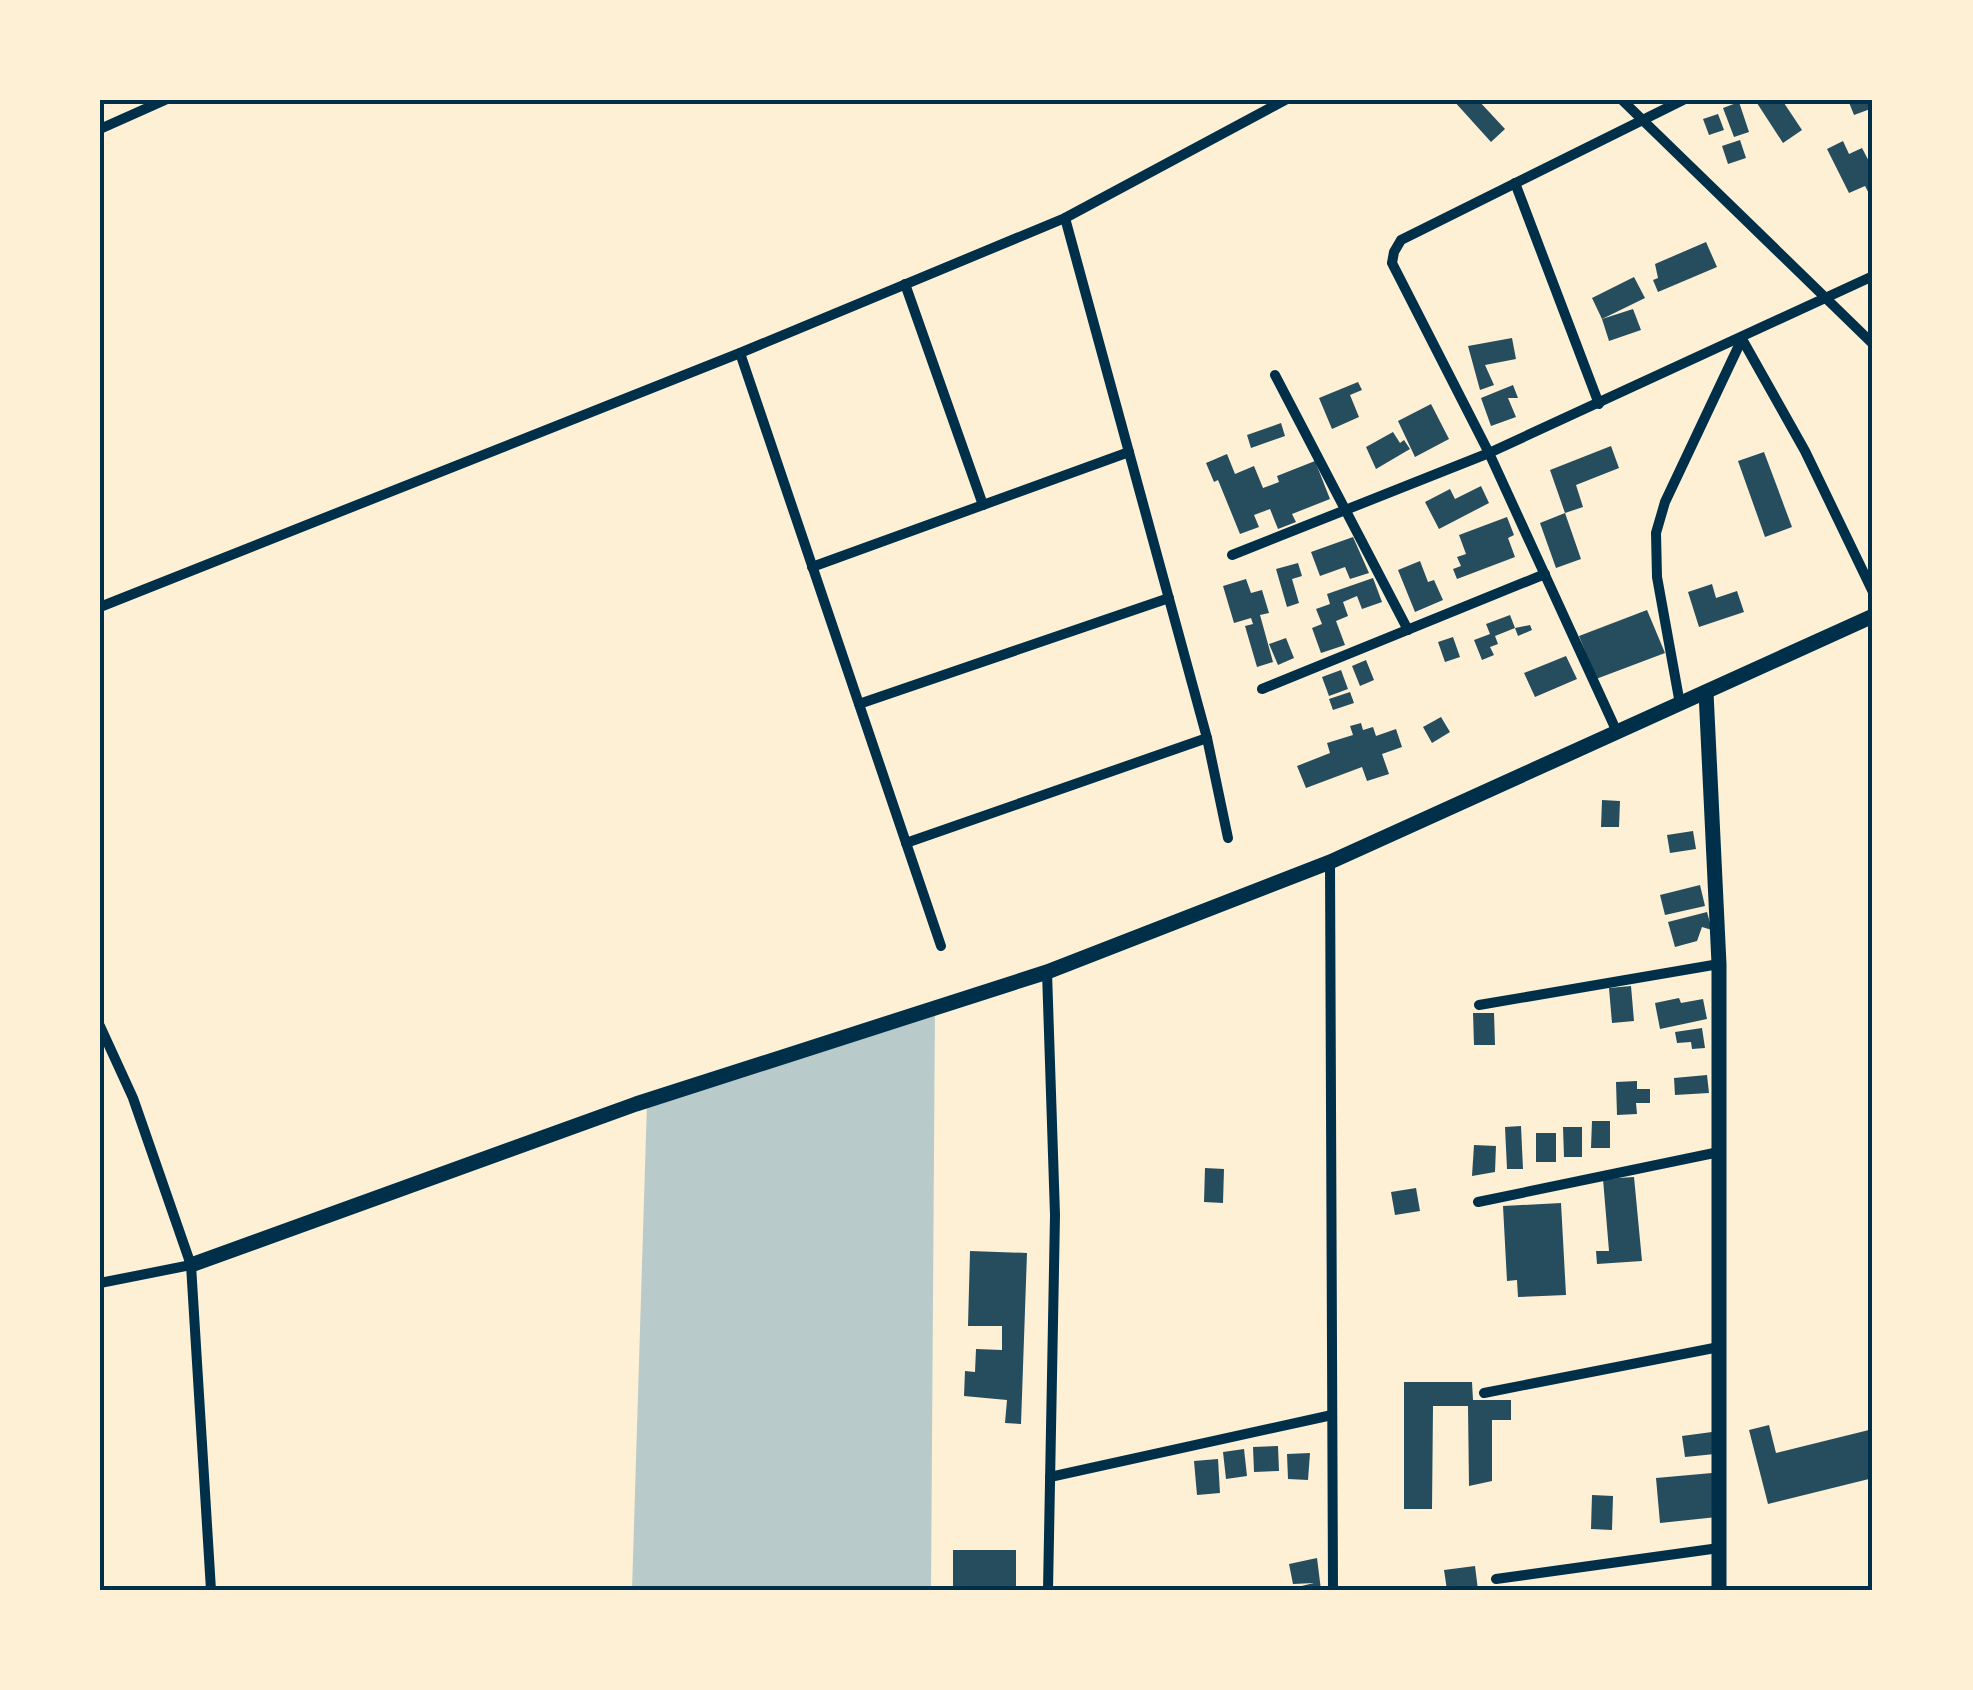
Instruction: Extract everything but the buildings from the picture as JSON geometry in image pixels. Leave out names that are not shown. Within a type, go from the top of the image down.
[{"type":"street","points":[[100,129],[165,100]]},
{"type":"street","points":[[100,608],[740,353],[1065,218],[1285,100]]},
{"type":"street","points":[[1622,100],[1873,344]]},
{"type":"street","points":[[1617,732],[1489,454],[1392,263],[1402,240],[1683,100]]},
{"type":"street","points":[[1515,183],[1599,404]]},
{"type":"street","points":[[1065,218],[1207,738],[1228,838]]},
{"type":"street","points":[[1232,555],[1489,454],[1873,276]]},
{"type":"street","points":[[905,284],[983,504]]},
{"type":"street","points":[[1742,339],[1805,450],[1873,592]]},
{"type":"street","points":[[1680,704],[1657,578],[1656,533],[1665,502],[1742,339]]},
{"type":"street","points":[[740,353],[941,946]]},
{"type":"street","points":[[1275,374],[1408,630]]},
{"type":"street","points":[[812,567],[1129,452]]},
{"type":"street","points":[[1262,689],[1545,574]]},
{"type":"street","points":[[859,704],[1169,598]]},
{"type":"street","points":[[100,1283],[191,1265],[636,1104],[1047,972],[1330,862],[1873,616]]},
{"type":"street","points":[[1706,692],[1719,964],[1718,1590]]},
{"type":"street","points":[[906,843],[1207,738]]},
{"type":"street","points":[[1330,862],[1333,1590]]},
{"type":"street","points":[[1480,1005],[1719,964]]},
{"type":"street","points":[[1047,972],[1055,1215],[1048,1590]]},
{"type":"street","points":[[100,1026],[133,1098],[191,1265],[212,1590]]},
{"type":"street","points":[[1478,1202],[1719,1152]]},
{"type":"street","points":[[1484,1393],[1719,1347]]},
{"type":"street","points":[[1050,1477],[1332,1415]]},
{"type":"street","points":[[1496,1579],[1719,1548]]},
{"type":"shaded area","points":[[935,1007],[931,1590],[632,1590],[647,1102]]}]
